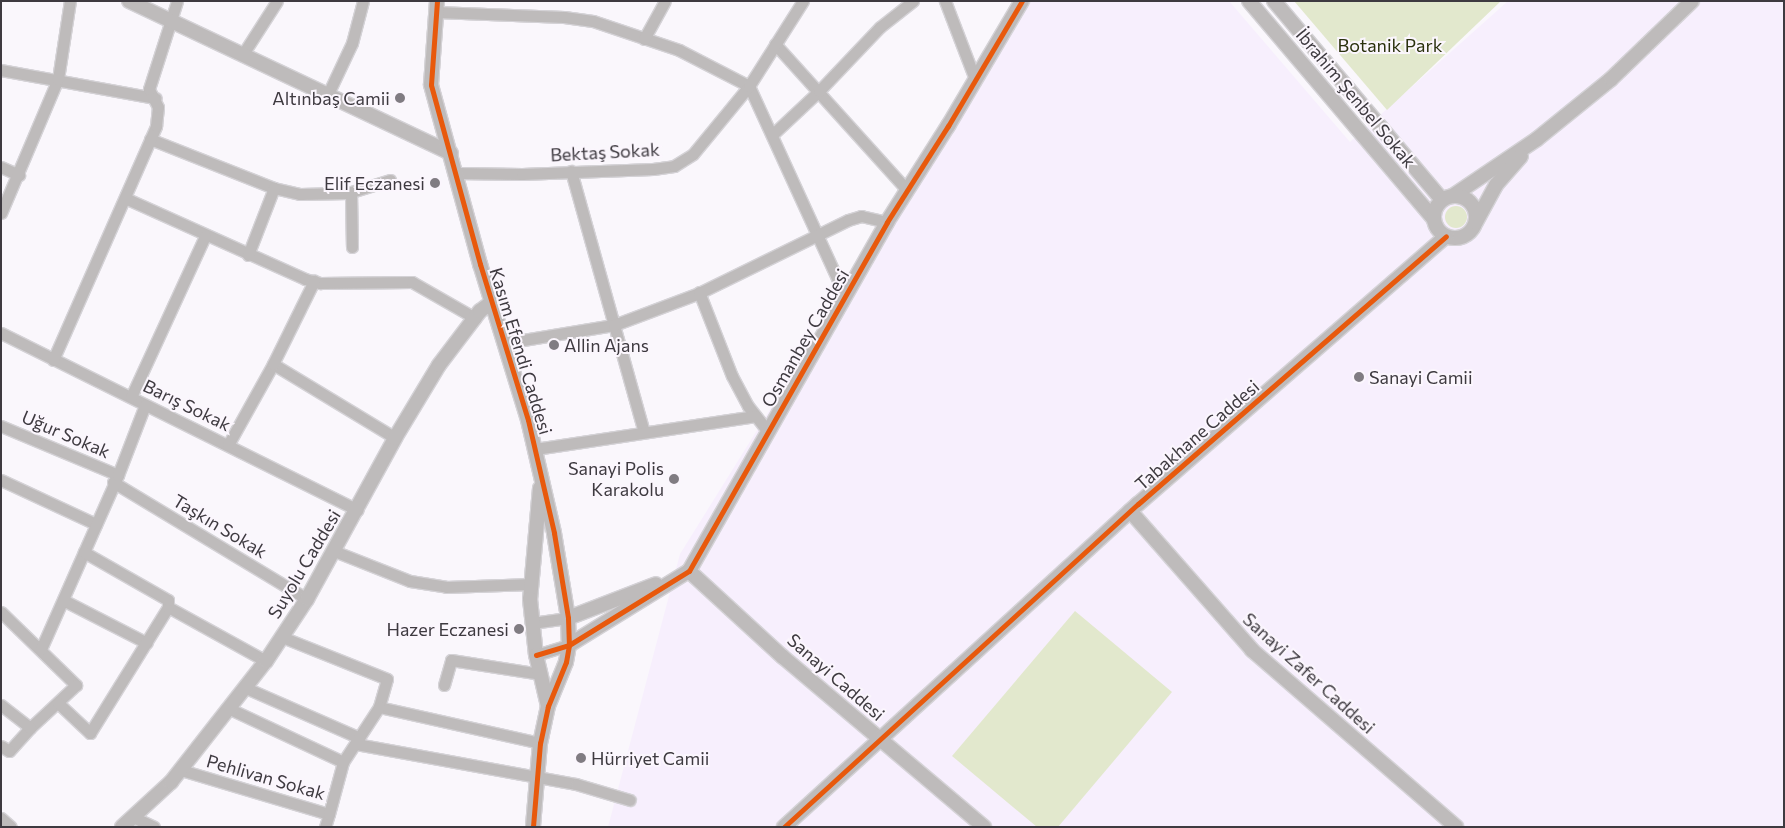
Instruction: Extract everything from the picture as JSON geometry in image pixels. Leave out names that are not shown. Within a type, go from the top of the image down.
[{"type":"street","points":[[1,213],[19,175],[58,79],[70,1]]},
{"type":"street","points":[[130,1],[451,153]]},
{"type":"street","points":[[52,360],[156,126],[158,106],[149,89],[177,1]]},
{"type":"street","points":[[243,54],[277,1]]},
{"type":"street","points":[[328,94],[352,43],[363,1]]},
{"type":"street","points":[[644,39],[665,1]]},
{"type":"street","name":"Bektaş Sokak","points":[[457,173],[522,174],[653,169],[674,166],[693,154],[749,86],[803,1]]},
{"type":"street","points":[[772,135],[819,92],[880,28],[913,1]]},
{"type":"street","points":[[945,1],[975,79]]},
{"type":"street","name":"Osmanbey Caddesi","points":[[569,646],[689,571],[887,222],[1022,1]]},
{"type":"street","name":"İbrahim Şenbel Sokak","points":[[1249,1],[1434,219]]},
{"type":"street","name":"İbrahim Şenbel Sokak","points":[[1274,1],[1448,198]]},
{"type":"street","points":[[1537,139],[1496,185],[1474,226],[1465,235],[1452,238],[1446,236],[1436,226],[1434,212],[1448,198],[1537,139],[1611,79],[1692,1]]},
{"type":"street","points":[[436,6],[574,18],[608,25],[679,50],[749,86],[845,296]]},
{"type":"street","name":"Kasım Efendi Caddesi","points":[[436,6],[431,85],[492,302],[536,449],[568,618],[569,646],[566,662],[548,706],[540,742],[533,827]]},
{"type":"street","points":[[1279,36],[1294,25]]},
{"type":"street","points":[[776,44],[907,190]]},
{"type":"street","points":[[1,70],[155,98]]},
{"type":"street","points":[[150,139],[274,188],[300,194],[352,192],[390,180]]},
{"type":"street","points":[[1,167],[19,175]]},
{"type":"street","points":[[571,172],[599,266],[644,432]]},
{"type":"street","points":[[248,255],[274,188]]},
{"type":"street","points":[[352,192],[352,247]]},
{"type":"street","points":[[125,198],[248,255],[314,281],[349,284],[412,282],[475,318]]},
{"type":"street","points":[[1448,198],[1462,198],[1472,206],[1475,212],[1474,226]]},
{"type":"street","points":[[505,343],[614,326],[699,292],[861,216],[887,222]]},
{"type":"street","points":[[132,397],[205,236]]},
{"type":"street","name":"Tabakhane Caddesi","points":[[784,827],[1130,511],[1446,236]]},
{"type":"street","points":[[228,445],[274,364],[314,281]]},
{"type":"street","points":[[699,292],[732,376],[768,432]]},
{"type":"street","name":"Suyolu Caddesi","points":[[122,827],[181,770],[266,661],[308,599],[396,438],[439,365],[475,318],[492,302]]},
{"type":"street","name":"Barış Sokak","points":[[1,333],[357,510]]},
{"type":"street","points":[[274,364],[396,438]]},
{"type":"street","points":[[41,649],[116,478],[145,406]]},
{"type":"street","points":[[536,449],[756,416]]},
{"type":"street","name":"Uğur Sokak","points":[[1,426],[116,478]]},
{"type":"street","name":"Kasım Efendi Caddesi","points":[[541,472],[532,584],[532,624],[536,656],[548,706]]},
{"type":"street","name":"Taşkın Sokak","points":[[116,478],[308,599]]},
{"type":"street","points":[[1,480],[96,524]]},
{"type":"street","name":"Sanayi Zafer Caddesi","points":[[1130,511],[1252,650],[1456,827]]},
{"type":"street","points":[[334,551],[410,581],[446,587],[532,584]]},
{"type":"street","points":[[58,703],[90,733],[168,607],[168,600],[84,552]]},
{"type":"street","points":[[532,624],[568,618],[689,571]]},
{"type":"street","name":"Sanayi Caddesi","points":[[689,571],[783,657],[984,827]]},
{"type":"street","points":[[63,600],[147,643]]},
{"type":"street","points":[[168,607],[266,661]]},
{"type":"street","points":[[1,612],[76,685],[30,728],[9,752],[1,746]]},
{"type":"street","points":[[282,637],[388,679],[378,707],[343,762],[329,814]]},
{"type":"street","points":[[536,656],[569,646]]},
{"type":"street","points":[[444,685],[451,660],[540,674]]},
{"type":"street","points":[[246,688],[358,741],[576,784],[630,800]]},
{"type":"street","points":[[1,705],[30,728]]},
{"type":"street","points":[[378,707],[540,742]]},
{"type":"street","points":[[230,709],[343,762]]},
{"type":"street","name":"Pehlivan Sokak","points":[[181,770],[329,814],[325,827]]},
{"type":"street","points":[[133,817],[154,827]]},
{"type":"street","points":[[1,818],[11,827]]},
{"type":"shaded area","points":[[1024,1],[1229,1],[1350,142],[1508,1],[1784,1],[1784,827],[608,827],[680,554]]},
{"type":"green space","name":"Botanik Park","points":[[1294,1],[1501,1],[1387,110]]},
{"type":"green space","points":[[1456,206],[1464,209],[1467,217],[1464,225],[1456,228],[1448,225],[1445,217],[1448,209]]},
{"type":"green space","points":[[1075,611],[1172,692],[1058,827],[1037,827],[952,756]]},
{"type":"cycle path","points":[[437,1],[431,85],[480,264],[528,420],[554,533],[568,618],[569,645],[566,662],[548,706],[540,743],[533,827]]},
{"type":"cycle path","points":[[536,655],[569,645],[689,571],[887,222],[948,126],[1022,1]]},
{"type":"cycle path","points":[[784,827],[1138,504],[1446,236]]},
{"type":"place","name":"Altınbaş Camii","points":[[400,98]]},
{"type":"place","name":"Elif Eczanesi","points":[[435,183]]},
{"type":"place","name":"Allin Ajans","points":[[554,345]]},
{"type":"place","name":"Sanayi Camii","points":[[1359,377]]},
{"type":"place","name":"Sanayi Polis Karakolu","points":[[674,479]]},
{"type":"place","name":"Hazer Eczanesi","points":[[519,629]]},
{"type":"place","name":"Hürriyet Camii","points":[[581,758]]}]
